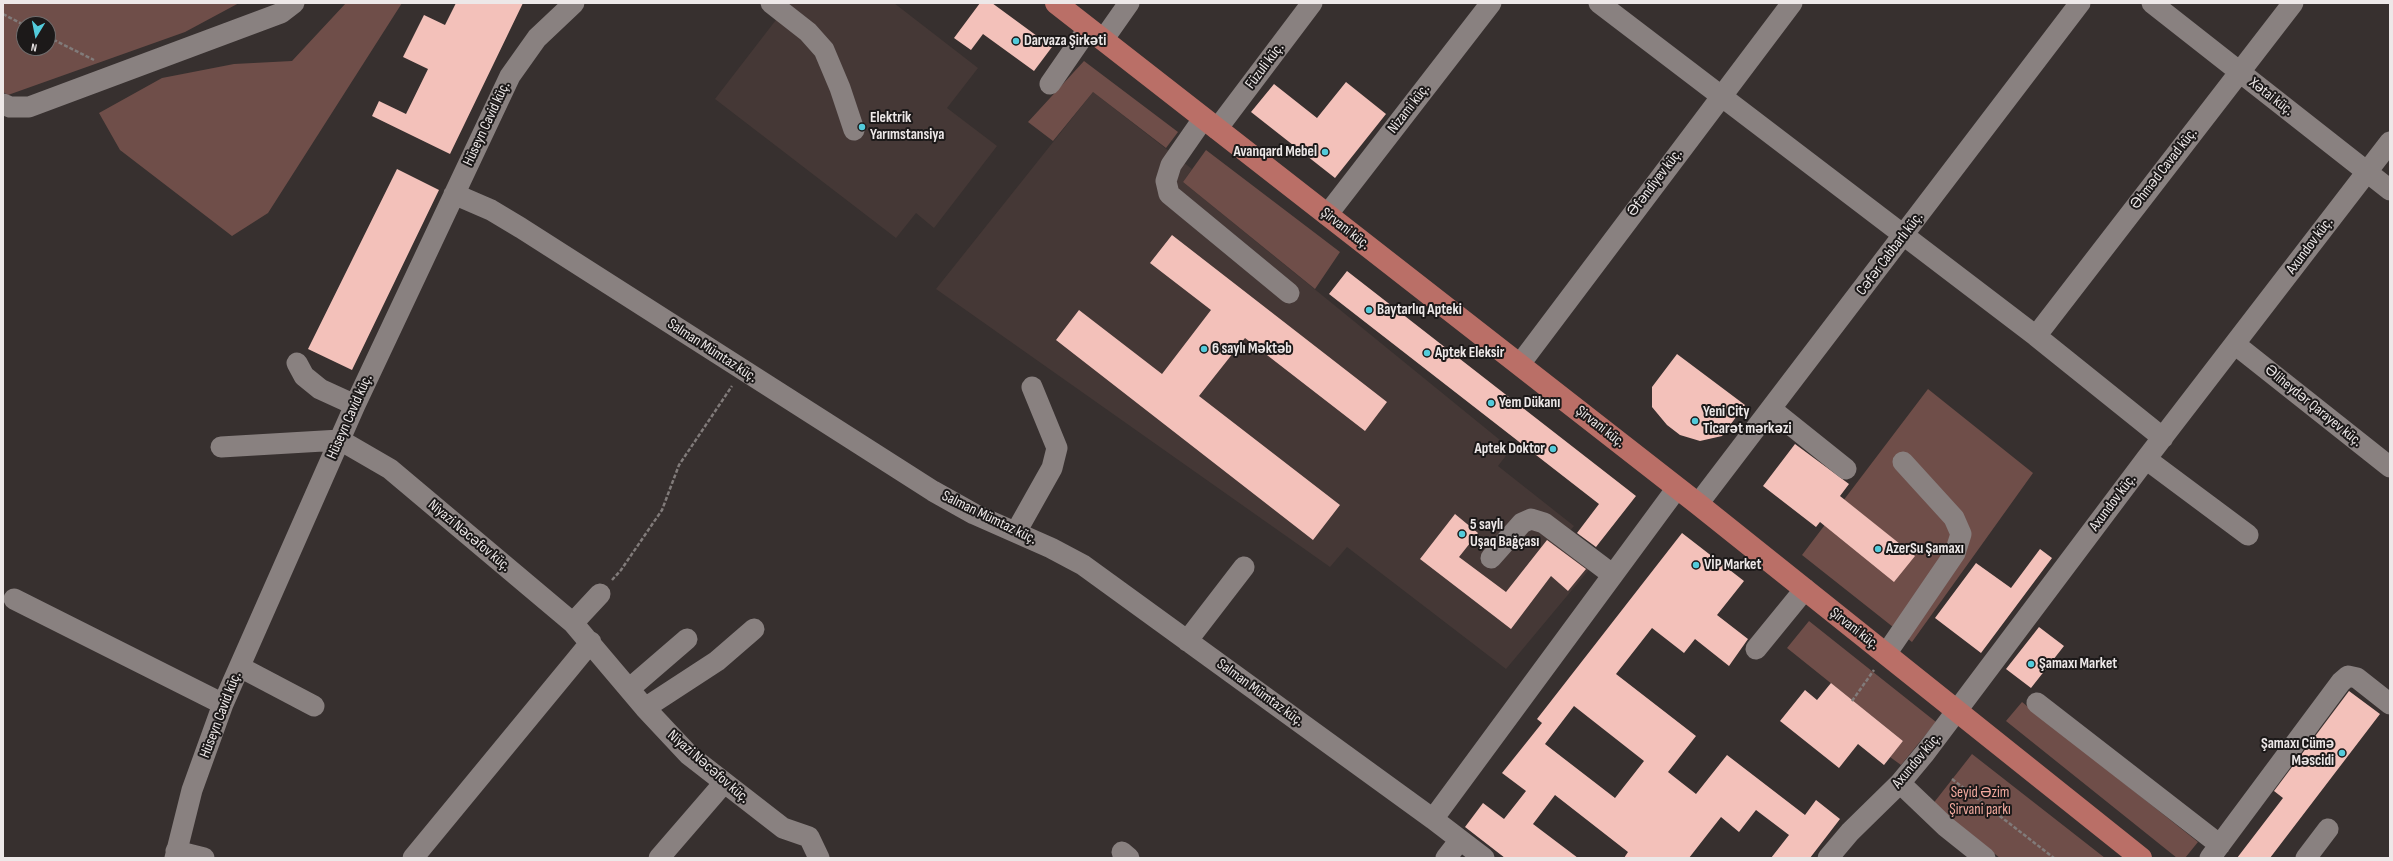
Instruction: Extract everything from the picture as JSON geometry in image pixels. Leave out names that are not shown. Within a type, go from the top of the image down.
[{"type":"main road","name":"Şirvani küç.","points":[[1056,3],[1698,504],[1958,710],[2140,858]]},
{"type":"street","points":[[3,104],[10,107],[29,107],[281,12],[294,3]]},
{"type":"street","name":"Hüseyn Cavid küç.","points":[[175,855],[192,790],[223,704],[355,405],[510,76],[525,52],[537,38],[574,3]]},
{"type":"street","points":[[771,3],[808,32],[824,50],[840,88],[854,130]]},
{"type":"street","points":[[1050,84],[1095,34],[1129,3]]},
{"type":"street","name":"Füzuli küç.","points":[[1289,293],[1169,194],[1166,181],[1171,164],[1210,124],[1312,3]]},
{"type":"street","name":"Nizami küç.","points":[[1327,215],[1491,3]]},
{"type":"street","points":[[1599,3],[2036,336],[2163,438]]},
{"type":"street","name":"Əfəndiyev küç.","points":[[1520,364],[1721,95],[1792,3]]},
{"type":"street","name":"Cəfər Cabbarlı küç.","points":[[1698,504],[1904,236],[2080,3]]},
{"type":"street","name":"Xətai küç.","points":[[2152,3],[2390,190]]},
{"type":"street","name":"Əhməd Cavad küç.","points":[[2036,336],[2293,3]]},
{"type":"street","name":"Axundov küç.","points":[[1828,858],[1850,832],[1900,783],[1958,710],[2146,459],[2236,345],[2390,142]]},
{"type":"street","name":"Salman Mümtaz küç.","points":[[454,194],[491,210],[521,228],[933,491],[974,514],[1016,532],[1083,565],[1433,819],[1484,858]]},
{"type":"street","name":"Əliheydər Qarayev küç.","points":[[2236,345],[2390,467]]},
{"type":"street","points":[[297,363],[304,376],[320,389],[355,405]]},
{"type":"street","points":[[1016,532],[1052,468],[1057,448],[1032,387]]},
{"type":"street","points":[[1771,409],[1846,469]]},
{"type":"street","points":[[221,447],[340,440]]},
{"type":"street","name":"Niyazi Nəcəfov küç.","points":[[340,440],[390,469],[573,623],[591,642],[645,708],[689,755],[723,784],[783,828],[809,837],[819,858]]},
{"type":"street","points":[[2146,459],[2248,535]]},
{"type":"street","points":[[1886,654],[1955,553],[1960,534],[1954,518],[1904,462]]},
{"type":"street","points":[[1433,819],[1677,488]]},
{"type":"street","points":[[1491,558],[1522,523],[1531,519],[1544,523],[1613,575]]},
{"type":"street","points":[[1187,641],[1244,567]]},
{"type":"street","points":[[1756,649],[1805,589]]},
{"type":"street","points":[[573,623],[600,594]]},
{"type":"street","points":[[14,599],[223,704]]},
{"type":"street","points":[[645,708],[717,662],[754,629]]},
{"type":"street","points":[[629,689],[687,639]]},
{"type":"street","points":[[413,858],[591,642]]},
{"type":"street","points":[[240,667],[314,706]]},
{"type":"street","points":[[2037,703],[2215,852],[2341,682],[2348,676],[2357,678],[2390,704]]},
{"type":"street","points":[[1900,783],[1945,826],[1985,858]]},
{"type":"street","points":[[659,858],[723,784]]},
{"type":"street","points":[[2306,858],[2328,829]]},
{"type":"street","points":[[1446,858],[1460,840]]},
{"type":"street","points":[[175,855],[204,858]]},
{"type":"path","points":[[3,14],[16,21]]},
{"type":"path","points":[[56,41],[119,73]]},
{"type":"path","points":[[600,594],[621,570],[662,510],[679,465],[742,370]]},
{"type":"path","points":[[1852,701],[1886,654]]},
{"type":"path","points":[[1952,779],[2054,858]]},
{"type":"shaded area","name":"Elektrik Yarımstansiya","points":[[789,3],[894,3],[978,68],[947,108],[997,146],[934,228],[916,213],[896,238],[715,99]]},
{"type":"shaded area","name":"6 saylı Məktəb","points":[[1093,92],[1192,169],[1183,182],[1511,449],[1498,466],[1574,526],[1560,542],[1592,566],[1506,669],[1347,547],[1330,567],[936,289]]},
{"type":"green space","points":[[3,3],[239,3],[185,32],[8,95],[3,92]]},
{"type":"green space","points":[[346,3],[402,3],[268,213],[232,236],[120,150],[99,113],[162,78],[234,64],[292,61]]},
{"type":"green space","points":[[1084,61],[1178,132],[1166,148],[1093,92],[1053,141],[1028,122]]},
{"type":"green space","points":[[1206,150],[1340,252],[1315,289],[1183,182]]},
{"type":"green space","points":[[1928,389],[2033,473],[1912,642],[1802,555]]},
{"type":"green space","points":[[1809,621],[1936,722],[1901,765],[1890,757],[1903,741],[1787,648]]},
{"type":"green space","points":[[2022,702],[2198,842],[2185,858],[2177,858],[2006,721]]},
{"type":"green space","name":"Seyid Əzim Şirvani parkı","points":[[1972,754],[2105,858],[2000,858],[1932,805]]},
{"type":"building","points":[[456,3],[523,3],[450,154],[372,116],[379,101],[406,114],[428,69],[403,57],[424,15],[445,25]]},
{"type":"building","points":[[980,3],[992,3],[1052,47],[1034,71],[983,34],[971,50],[954,38]]},
{"type":"building","points":[[1346,82],[1386,114],[1335,178],[1251,112],[1274,84],[1317,118]]},
{"type":"building","points":[[397,169],[439,190],[352,370],[308,349]]},
{"type":"building","points":[[1172,235],[1387,402],[1365,431],[1245,338],[1199,396],[1340,505],[1313,540],[1056,340],[1079,310],[1162,374],[1211,310],[1150,263]]},
{"type":"building","points":[[1347,271],[1636,496],[1596,547],[1577,533],[1599,504],[1329,294]]},
{"type":"building","points":[[1677,354],[1745,405],[1722,436],[1700,441],[1680,435],[1667,425],[1652,407],[1652,387]]},
{"type":"building","points":[[1795,444],[1849,484],[1840,496],[1915,556],[1894,582],[1820,522],[1816,527],[1763,486]]},
{"type":"building","points":[[1455,514],[1478,533],[1459,557],[1506,592],[1547,540],[1586,569],[1568,591],[1551,576],[1511,629],[1420,559]]},
{"type":"building","points":[[1682,533],[1744,581],[1717,615],[1748,639],[1729,666],[1695,639],[1684,653],[1652,628],[1616,674],[1696,736],[1668,772],[1696,794],[1727,755],[1805,815],[1816,800],[1840,819],[1810,858],[1771,858],[1789,835],[1756,810],[1739,832],[1721,817],[1689,858],[1624,858],[1628,852],[1555,795],[1533,824],[1578,858],[1505,858],[1465,827],[1483,803],[1504,819],[1526,791],[1502,773],[1542,723],[1537,719]],"holes":[[[1574,706],[1644,761],[1615,798],[1545,744]]]},
{"type":"building","points":[[2040,549],[2052,558],[1981,653],[1935,618],[1976,563],[2011,588]]},
{"type":"building","points":[[2039,627],[2064,646],[2031,688],[2006,669]]},
{"type":"building","points":[[1831,683],[1903,741],[1884,765],[1858,744],[1839,768],[1780,721],[1805,690],[1817,700]]},
{"type":"building","points":[[2349,691],[2380,714],[2270,858],[2237,858],[2283,798],[2274,791]]},
{"type":"place","name":"Darvaza Şirkəti","points":[[1016,41]]},
{"type":"place","name":"Elektrik Yarımstansiya","points":[[862,127]]},
{"type":"place","name":"Avanqard Mebel","points":[[1325,152]]},
{"type":"place","name":"Baytarlıq Apteki","points":[[1369,310]]},
{"type":"place","name":"6 saylı Məktəb","points":[[1204,349]]},
{"type":"place","name":"Aptek Eleksir","points":[[1427,353]]},
{"type":"place","name":"Yem Dükanı","points":[[1491,403]]},
{"type":"place","name":"Yeni City Ticarət mərkəzi","points":[[1695,421]]},
{"type":"place","name":"Aptek Doktor","points":[[1553,449]]},
{"type":"place","name":"5 saylı Uşaq Bağçası","points":[[1462,534]]},
{"type":"place","name":"AzerSu Şamaxı","points":[[1878,549]]},
{"type":"place","name":"VİP Market","points":[[1696,565]]},
{"type":"place","name":"Şamaxı Market","points":[[2031,664]]},
{"type":"place","name":"Şamaxı Cümə Məscidi","points":[[2342,753]]}]
